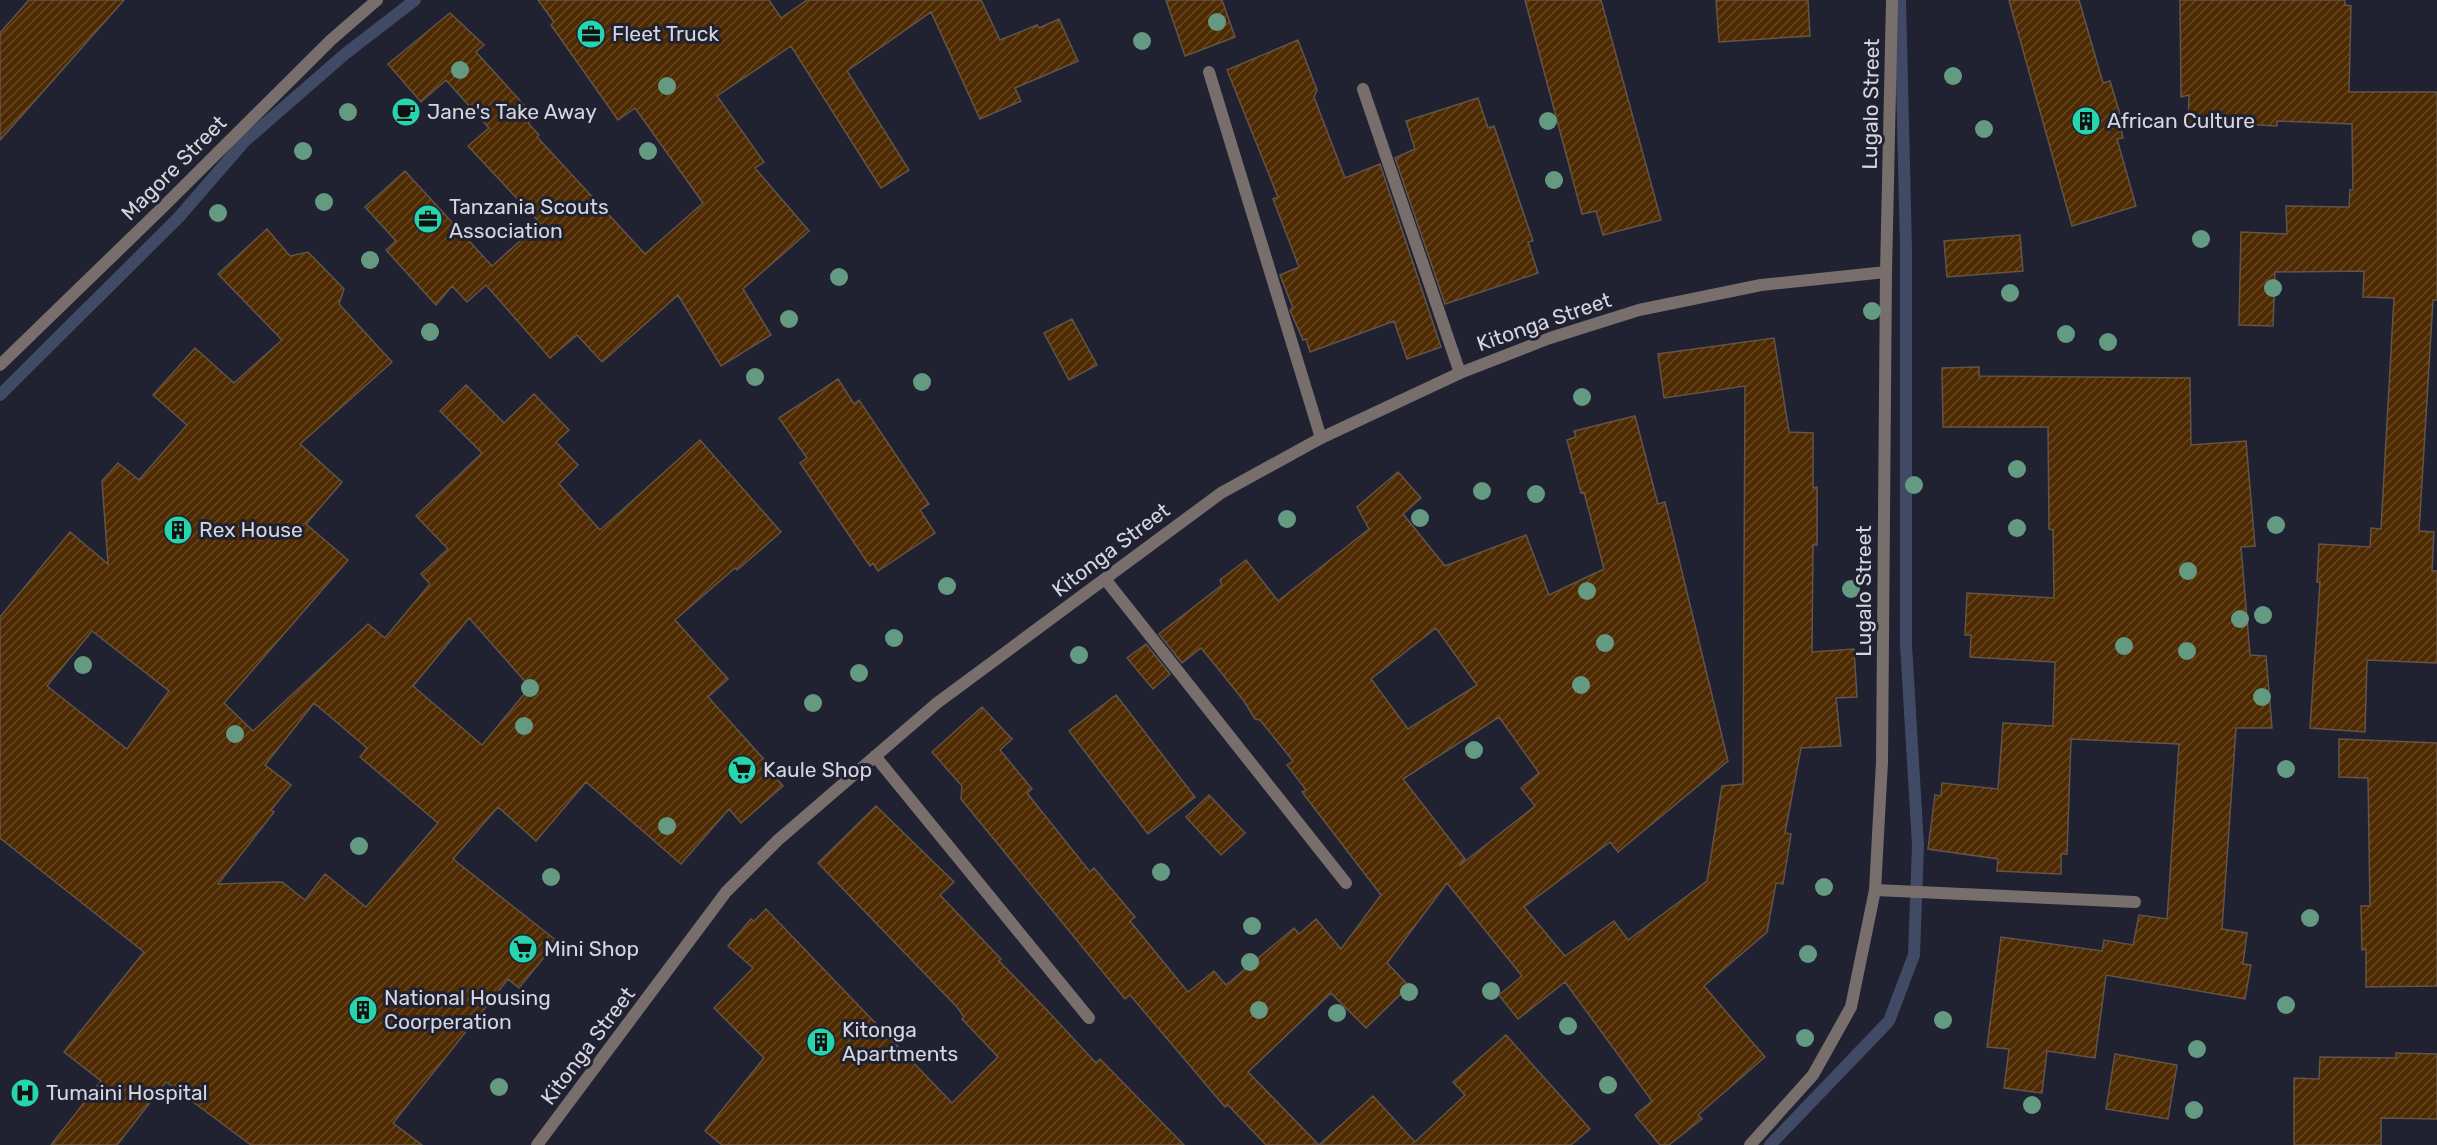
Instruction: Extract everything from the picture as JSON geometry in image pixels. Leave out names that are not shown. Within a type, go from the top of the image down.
[{"type":"street","name":"Magore Street","points":[[0,365],[331,40],[377,0]]},
{"type":"street","name":"Lugalo Street","points":[[1750,1145],[1813,1076],[1851,1007],[1875,890],[1882,762],[1886,272],[1893,0]]},
{"type":"street","points":[[1209,72],[1321,438]]},
{"type":"street","points":[[1363,89],[1460,373]]},
{"type":"street","name":"Kitonga Street","points":[[537,1145],[726,892],[778,840],[937,703],[1221,493],[1321,438],[1460,373],[1550,338],[1639,310],[1761,285],[1886,272]]},
{"type":"street","points":[[1105,579],[1346,883]]},
{"type":"street","points":[[875,756],[1089,1018]]},
{"type":"street","points":[[1875,890],[2135,902]]},
{"type":"building","points":[[29,0],[124,0],[0,140],[0,33]]},
{"type":"building","points":[[538,0],[769,0],[781,18],[807,0],[981,0],[1000,40],[1059,19],[1078,61],[1015,88],[1021,101],[980,119],[931,12],[847,71],[909,170],[881,188],[791,46],[717,96],[764,162],[755,168],[809,231],[743,289],[771,335],[721,366],[678,295],[602,362],[577,335],[550,358],[486,285],[467,302],[452,286],[436,305],[386,250],[396,241],[365,207],[405,171],[492,266],[540,223],[468,146],[489,128],[446,80],[421,102],[388,64],[450,13],[484,45],[476,52],[535,117],[528,123],[539,135],[537,137],[645,254],[703,203],[635,108],[618,120],[551,25],[554,22]]},
{"type":"building","points":[[1166,0],[1222,0],[1235,37],[1185,56]]},
{"type":"building","points":[[1525,0],[1601,0],[1661,220],[1603,235],[1596,211],[1582,214]]},
{"type":"building","points":[[1716,0],[1808,0],[1810,36],[1719,42]]},
{"type":"building","name":"African Culture","points":[[2009,0],[2079,0],[2103,83],[2110,81],[2120,114],[2117,114],[2123,138],[2117,139],[2136,206],[2072,226]]},
{"type":"building","points":[[2180,0],[2345,0],[2345,5],[2351,6],[2349,92],[2437,92],[2437,300],[2433,300],[2419,531],[2434,532],[2432,571],[2437,571],[2437,663],[2367,660],[2365,732],[2310,728],[2320,582],[2317,582],[2319,544],[2370,547],[2371,528],[2381,529],[2394,298],[2363,297],[2364,271],[2275,272],[2273,326],[2239,325],[2241,232],[2287,234],[2286,206],[2349,207],[2350,190],[2353,190],[2352,124],[2277,121],[2277,126],[2240,124],[2240,128],[2188,127],[2189,95],[2181,97]]},
{"type":"building","points":[[1298,40],[1317,90],[1314,97],[1345,178],[1380,164],[1441,347],[1407,359],[1394,321],[1310,352],[1306,339],[1303,340],[1290,310],[1293,308],[1280,275],[1299,267],[1273,199],[1278,197],[1227,70]]},
{"type":"building","points":[[1478,98],[1488,128],[1494,126],[1533,241],[1528,242],[1538,273],[1445,304],[1395,158],[1415,149],[1406,121]]},
{"type":"building","points":[[267,229],[290,256],[308,252],[344,289],[339,304],[392,362],[300,444],[342,482],[306,524],[348,560],[224,703],[253,731],[368,624],[385,638],[430,584],[421,574],[448,549],[416,516],[482,453],[440,411],[466,385],[504,423],[534,394],[569,430],[556,442],[578,465],[559,484],[600,530],[700,440],[781,532],[675,620],[728,679],[708,697],[770,766],[767,768],[783,786],[741,823],[729,809],[681,864],[586,782],[536,841],[498,807],[453,859],[557,941],[519,988],[508,979],[393,1123],[422,1145],[251,1145],[166,1082],[117,1145],[51,1145],[101,1081],[64,1052],[144,952],[0,838],[0,617],[70,532],[108,564],[102,481],[118,463],[139,480],[187,425],[153,395],[195,348],[234,383],[282,340],[218,274]],"holes":[[[469,618],[530,687],[482,745],[413,686]],[[92,631],[169,691],[127,749],[47,686]],[[314,703],[367,748],[360,757],[438,823],[366,907],[325,874],[305,900],[282,882],[218,884],[274,812],[271,810],[291,785],[265,765]]]},
{"type":"building","points":[[2020,235],[2023,271],[1947,277],[1944,241]]},
{"type":"building","points":[[1072,319],[1097,365],[1069,380],[1044,333]]},
{"type":"building","points":[[1774,338],[1789,432],[1813,433],[1813,488],[1817,487],[1817,545],[1813,545],[1812,652],[1854,649],[1857,697],[1836,698],[1841,746],[1801,748],[1785,833],[1791,834],[1783,884],[1776,883],[1767,932],[1704,986],[1765,1057],[1698,1115],[1702,1119],[1669,1145],[1660,1145],[1635,1115],[1652,1101],[1565,982],[1518,1019],[1499,995],[1522,976],[1447,883],[1387,963],[1409,986],[1366,1028],[1331,993],[1248,1072],[1319,1145],[1266,1145],[1228,1105],[1225,1107],[1130,995],[1125,999],[961,799],[962,786],[932,752],[982,707],[1012,739],[1000,750],[1032,789],[1027,793],[1090,872],[1094,868],[1135,917],[1130,921],[1188,992],[1214,971],[1226,985],[1294,928],[1299,934],[1316,919],[1341,949],[1381,895],[1302,792],[1306,790],[1287,765],[1293,761],[1260,720],[1255,719],[1244,701],[1201,648],[1182,663],[1159,634],[1222,585],[1220,580],[1246,560],[1278,601],[1369,529],[1357,507],[1398,472],[1421,498],[1403,514],[1445,566],[1526,535],[1549,595],[1604,569],[1584,492],[1581,493],[1567,440],[1576,437],[1574,431],[1635,416],[1658,504],[1665,502],[1728,761],[1618,852],[1610,842],[1524,907],[1565,956],[1614,921],[1628,940],[1707,881],[1722,786],[1743,784],[1745,386],[1664,398],[1658,354]],"holes":[[[1436,628],[1477,685],[1408,729],[1371,679]],[[1499,717],[1539,773],[1521,788],[1535,806],[1459,866],[1465,859],[1403,779]]]},
{"type":"building","points":[[1979,367],[1979,376],[2190,378],[2191,445],[2246,441],[2255,546],[2241,547],[2250,655],[2266,656],[2272,728],[2236,728],[2222,929],[2247,933],[2243,964],[2251,965],[2245,999],[2106,975],[2095,1058],[2047,1051],[2042,1093],[2004,1088],[2009,1049],[1987,1047],[2001,937],[2102,951],[2104,940],[2133,945],[2139,915],[2167,919],[2179,744],[2071,739],[2067,854],[2061,854],[2061,874],[1997,871],[1998,859],[1928,849],[1935,795],[1941,796],[1942,783],[1998,789],[2003,723],[2053,726],[2055,662],[1970,657],[1971,635],[1965,635],[1967,593],[2054,598],[2053,530],[2049,529],[2048,427],[1943,427],[1942,368]]},
{"type":"building","points":[[838,379],[854,404],[859,400],[929,504],[920,510],[935,533],[878,571],[873,563],[870,566],[800,463],[807,458],[779,418]]},
{"type":"building","points":[[1146,644],[1170,674],[1153,689],[1127,658]]},
{"type":"building","points":[[1116,695],[1195,797],[1148,834],[1069,731]]},
{"type":"building","points":[[2339,739],[2437,743],[2437,986],[2366,987],[2366,949],[2362,950],[2361,906],[2370,906],[2368,778],[2339,777]]},
{"type":"building","points":[[1209,795],[1245,833],[1221,855],[1186,817]]},
{"type":"building","points":[[876,806],[954,882],[940,895],[1001,959],[999,961],[1096,1063],[1100,1059],[1184,1145],[722,1145],[705,1131],[764,1058],[714,1008],[753,968],[728,946],[751,919],[754,921],[766,909],[952,1103],[998,1057],[962,1019],[964,1017],[957,1007],[818,863]]},
{"type":"building","points":[[1506,1035],[1590,1129],[1571,1145],[1319,1145],[1373,1096],[1415,1142],[1465,1095],[1453,1082]]},
{"type":"building","points":[[2396,1053],[2437,1054],[2437,1119],[2381,1118],[2381,1145],[2294,1145],[2294,1078],[2319,1079],[2320,1057],[2396,1058]]},
{"type":"building","points":[[2115,1054],[2177,1065],[2168,1119],[2106,1109]]},
{"type":"waterway","points":[[0,395],[179,217],[244,142],[345,54],[415,0]]},
{"type":"waterway","points":[[1770,1145],[1889,1021],[1914,955],[1918,845],[1906,645],[1906,247],[1900,0]]},
{"type":"place","name":"Fleet Truck","points":[[591,34]]},
{"type":"place","name":"Jane's Take Away","points":[[406,112]]},
{"type":"place","name":"African Culture","points":[[2086,121]]},
{"type":"place","name":"Tanzania Scouts Association","points":[[428,219]]},
{"type":"place","name":"Rex House","points":[[178,530]]},
{"type":"place","name":"Kaule Shop","points":[[742,770]]},
{"type":"place","name":"Mini Shop","points":[[523,949]]},
{"type":"place","name":"National Housing Coorperation","points":[[363,1010]]},
{"type":"place","name":"Kitonga Apartments","points":[[821,1042]]},
{"type":"place","name":"Tumaini Hospital","points":[[25,1093]]}]
